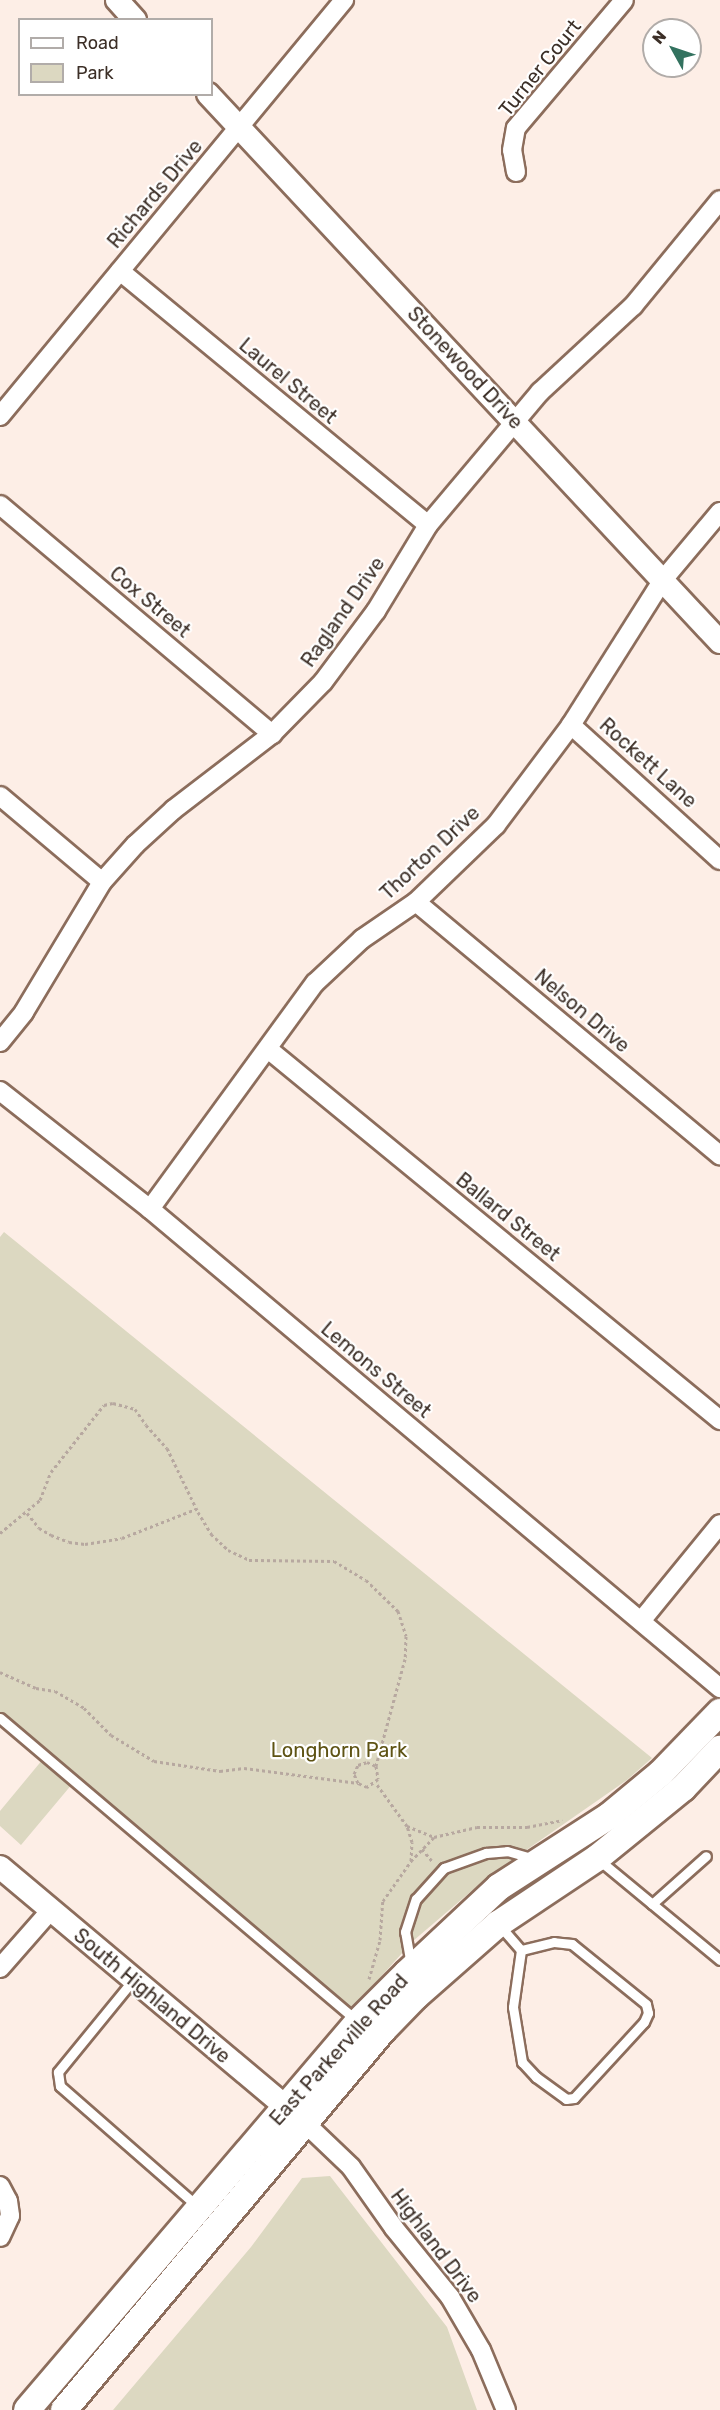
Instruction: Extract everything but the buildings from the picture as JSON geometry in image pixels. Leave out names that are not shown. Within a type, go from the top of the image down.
[{"type":"main road","name":"East Parkerville Road","points":[[64,2410],[297,2116],[358,2022],[499,1887],[618,1809],[660,1773],[720,1712]]},
{"type":"main road","name":"East Parkerville Road","points":[[27,2410],[199,2207],[297,2116],[416,1996],[498,1924],[597,1858],[683,1788],[720,1749]]},
{"type":"street","points":[[117,0],[133,18]]},
{"type":"street","name":"Richards Drive","points":[[0,416],[344,0]]},
{"type":"street","name":"Turner Court","points":[[516,172],[512,150],[516,128],[624,0]]},
{"type":"street","name":"Stonewood Drive","points":[[210,96],[720,642]]},
{"type":"street","name":"Ragland Drive","points":[[0,1042],[24,1012],[102,882],[135,845],[173,810],[272,734],[323,682],[376,612],[428,525],[540,392],[633,306],[720,200]]},
{"type":"street","name":"Laurel Street","points":[[120,271],[428,525]]},
{"type":"street","name":"Cox Street","points":[[0,506],[272,734]]},
{"type":"street","name":"Thorton Drive","points":[[150,1209],[315,983],[362,939],[416,902],[496,825],[571,725],[662,581],[720,512]]},
{"type":"street","name":"Rockett Lane","points":[[571,725],[720,860]]},
{"type":"street","points":[[0,796],[102,882]]},
{"type":"street","name":"Nelson Drive","points":[[416,902],[720,1155]]},
{"type":"street","name":"Ballard Street","points":[[268,1048],[720,1420]]},
{"type":"street","name":"Lemons Street","points":[[0,1091],[150,1209],[720,1688]]},
{"type":"street","points":[[641,1621],[720,1524]]},
{"type":"street","name":"South Highland Drive","points":[[0,1867],[297,2116]]},
{"type":"street","points":[[0,1968],[50,1911]]},
{"type":"street","name":"Highland Drive","points":[[297,2116],[351,2167],[394,2228],[450,2297],[481,2350],[506,2410]]},
{"type":"street","points":[[0,2186],[8,2201],[10,2216],[0,2237]]},
{"type":"lane","points":[[0,1718],[358,2022]]},
{"type":"lane","points":[[412,1968],[405,1932],[416,1899],[444,1868],[486,1853],[507,1851],[540,1860]]},
{"type":"lane","points":[[652,1904],[706,1856]]},
{"type":"lane","points":[[597,1858],[720,1960]]},
{"type":"lane","points":[[498,1924],[521,1950],[513,2007],[522,2062],[536,2077],[566,2099],[574,2098],[644,2022],[648,2013],[646,2004],[572,1944],[554,1942],[521,1950]]},
{"type":"lane","points":[[133,1980],[58,2072],[60,2086],[199,2207]]},
{"type":"path","points":[[0,1533],[40,1500],[51,1472],[61,1458],[83,1434],[104,1405],[113,1402],[135,1409],[167,1448],[196,1509],[211,1534],[228,1550],[249,1560],[334,1561],[366,1580],[398,1611],[405,1636],[405,1659],[376,1766],[379,1775],[376,1783],[367,1787],[358,1783],[253,1769],[220,1771],[154,1761],[111,1735],[84,1708],[55,1691],[36,1688],[0,1672]]},
{"type":"path","points":[[27,1513],[39,1528],[51,1535],[69,1542],[93,1543],[122,1538],[196,1509]]},
{"type":"path","points":[[358,1783],[354,1774],[358,1765],[367,1762],[376,1766]]},
{"type":"path","points":[[376,1783],[407,1826],[412,1842],[411,1861]]},
{"type":"path","points":[[369,1980],[380,1940],[383,1901],[411,1861],[434,1837],[477,1827],[527,1827],[567,1819]]},
{"type":"path","points":[[407,1826],[434,1837]]},
{"type":"green space","name":"Longhorn Park","points":[[4,1232],[652,1758],[627,1780],[489,1876],[413,1941],[350,2011],[73,1783],[21,1845],[0,1826],[0,1811],[48,1753],[0,1713],[0,1237]]},
{"type":"green space","points":[[330,2176],[447,2327],[477,2410],[113,2410],[251,2247],[302,2178]]}]
